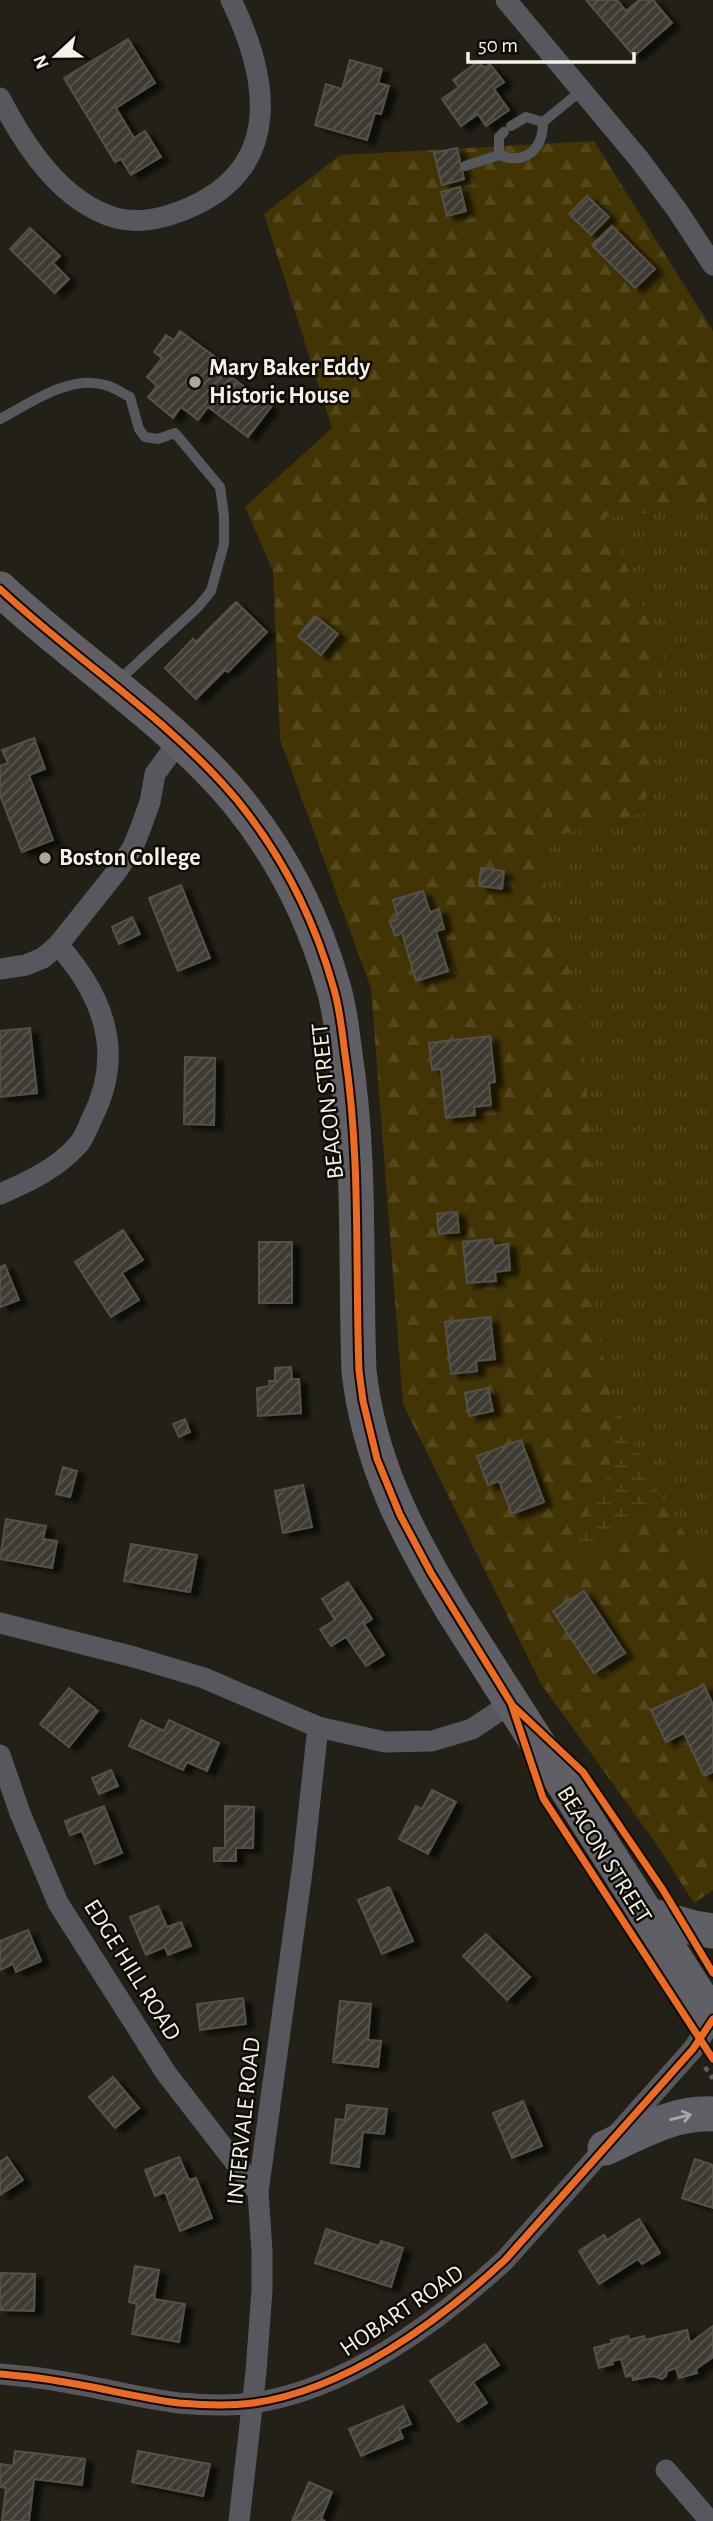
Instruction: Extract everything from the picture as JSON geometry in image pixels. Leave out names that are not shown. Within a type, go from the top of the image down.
[{"type":"main road","name":"BEACON STREET","points":[[0,589],[179,741],[236,799],[271,847],[301,900],[326,965],[340,1019],[350,1084],[355,1160],[359,1371],[369,1430],[388,1488],[415,1545],[511,1703],[646,1914],[708,2027]]},
{"type":"main road","points":[[646,1914],[713,1931]]},
{"type":"main road","points":[[605,2148],[678,2116],[713,2114]]},
{"type":"street","points":[[0,98],[43,166],[58,183],[86,204],[115,218],[138,222],[182,211],[224,189],[240,173],[251,156],[259,133],[258,77],[249,42],[232,0]]},
{"type":"street","points":[[506,0],[666,194],[713,265]]},
{"type":"street","points":[[0,969],[26,965],[58,946],[117,871],[133,847],[150,802],[155,774],[179,741]]},
{"type":"street","points":[[0,1195],[44,1175],[79,1145],[101,1100],[109,1059],[108,1037],[102,1013],[74,963],[58,946]]},
{"type":"street","points":[[0,1623],[204,1678],[318,1727],[385,1742],[432,1741],[472,1729],[511,1703]]},
{"type":"street","name":"INTERVALE ROAD","points":[[239,2521],[253,2403],[262,2290],[258,2192],[301,1877],[318,1727]]},
{"type":"street","name":"EDGE HILL ROAD","points":[[0,1755],[20,1813],[58,1903],[166,2073],[258,2192]]},
{"type":"street","name":"HOBART ROAD","points":[[0,2374],[57,2380],[181,2403],[253,2403],[296,2393],[329,2381],[367,2362],[442,2314],[472,2291],[505,2260],[708,2027]]},
{"type":"street","points":[[666,2470],[710,2521]]},
{"type":"lane","points":[[543,122],[582,90]]},
{"type":"lane","points":[[499,155],[499,137],[508,129],[526,117],[543,122]]},
{"type":"lane","points":[[465,166],[499,155],[510,159],[522,158],[540,143],[543,122]]},
{"type":"lane","points":[[0,419],[38,398],[69,386],[104,384],[130,397],[139,429],[145,437],[158,439],[175,433],[220,487],[224,544],[211,591],[198,607],[113,686]]},
{"type":"path","points":[[708,2027],[711,2064]]},
{"type":"green space","points":[[594,141],[713,331],[713,1890],[694,1903],[657,1845],[541,1684],[403,1404],[371,988],[280,739],[273,571],[245,507],[332,428],[264,214],[340,155]]},
{"type":"green space","points":[[713,506],[713,1577],[653,1484],[609,1390],[592,1289],[591,1151],[581,1012],[533,842],[644,813],[664,656],[605,517]]},
{"type":"green space","points":[[614,1397],[667,1503],[641,1511],[621,1525],[607,1544],[589,1555],[575,1552],[569,1541],[598,1500],[607,1478],[614,1435]]},
{"type":"building","points":[[586,0],[617,0],[626,11],[639,0],[653,0],[672,23],[634,56]]},
{"type":"building","points":[[128,39],[155,83],[116,108],[134,138],[145,131],[161,157],[131,175],[121,159],[115,162],[64,78]]},
{"type":"building","points":[[350,60],[382,69],[378,83],[389,86],[381,114],[375,113],[367,140],[315,125],[326,84],[342,89]]},
{"type":"building","points":[[479,61],[484,68],[490,64],[504,82],[494,89],[509,110],[486,126],[478,114],[461,126],[442,99],[459,87],[453,80]]},
{"type":"building","points":[[457,148],[464,179],[442,185],[434,153]]},
{"type":"building","points":[[460,187],[466,211],[447,216],[441,192]]},
{"type":"building","points":[[587,196],[609,217],[591,235],[569,214]]},
{"type":"building","points":[[612,226],[655,269],[635,288],[592,245]]},
{"type":"building","points":[[30,228],[60,256],[53,263],[69,279],[55,293],[10,249]]},
{"type":"building","name":"Mary Baker Eddy Historic House","points":[[180,331],[230,368],[226,373],[271,407],[248,437],[208,407],[198,420],[181,407],[173,418],[148,397],[157,386],[147,377],[162,358],[154,352],[166,335],[174,340]]},
{"type":"building","points":[[236,602],[267,632],[228,672],[225,670],[196,699],[165,668],[193,639],[196,642]]},
{"type":"building","points":[[315,616],[338,634],[321,655],[298,636]]},
{"type":"building","points":[[34,738],[45,769],[29,775],[53,840],[22,852],[0,795],[0,766],[8,763],[2,750]]},
{"type":"building","points":[[481,868],[504,871],[502,889],[479,886]]},
{"type":"building","points":[[181,885],[210,958],[178,971],[149,898]]},
{"type":"building","points":[[423,891],[430,912],[439,909],[444,929],[436,931],[448,971],[416,981],[402,933],[395,936],[390,922],[398,919],[393,900]]},
{"type":"building","points":[[132,917],[140,934],[119,944],[112,927]]},
{"type":"building","points":[[30,1028],[37,1093],[0,1097],[0,1031]]},
{"type":"building","points":[[490,1036],[495,1082],[489,1083],[491,1105],[474,1107],[475,1115],[446,1118],[441,1069],[432,1070],[429,1043]]},
{"type":"building","points":[[185,1057],[215,1058],[214,1125],[184,1124]]},
{"type":"building","points":[[457,1212],[459,1232],[439,1234],[437,1214]]},
{"type":"building","points":[[123,1230],[143,1260],[122,1273],[139,1300],[111,1317],[75,1262]]},
{"type":"building","points":[[492,1239],[493,1246],[508,1244],[510,1270],[495,1272],[496,1281],[467,1283],[463,1242]]},
{"type":"building","points":[[259,1242],[292,1242],[292,1303],[259,1303]]},
{"type":"building","points":[[5,1265],[19,1300],[0,1307],[0,1267]]},
{"type":"building","points":[[490,1317],[495,1359],[476,1361],[477,1371],[451,1374],[445,1322]]},
{"type":"building","points":[[291,1367],[292,1379],[299,1379],[301,1413],[258,1416],[257,1388],[270,1386],[269,1381],[275,1381],[275,1368]]},
{"type":"building","points":[[488,1388],[493,1411],[469,1416],[465,1393]]},
{"type":"building","points":[[185,1419],[190,1432],[179,1437],[173,1424]]},
{"type":"building","points":[[521,1440],[544,1502],[512,1514],[499,1481],[488,1485],[477,1456]]},
{"type":"building","points":[[63,1467],[77,1471],[70,1497],[56,1494]]},
{"type":"building","points":[[303,1485],[312,1527],[283,1533],[275,1491]]},
{"type":"building","points":[[6,1519],[46,1526],[43,1539],[57,1541],[52,1568],[0,1559]]},
{"type":"building","points":[[131,1544],[197,1555],[190,1592],[124,1581]]},
{"type":"building","points":[[348,1582],[372,1619],[364,1624],[384,1655],[366,1666],[346,1637],[331,1646],[320,1629],[335,1620],[322,1599]]},
{"type":"building","points":[[584,1591],[625,1653],[594,1673],[553,1611]]},
{"type":"building","points":[[704,1685],[713,1705],[713,1772],[704,1776],[684,1733],[666,1742],[651,1710]]},
{"type":"building","points":[[69,1688],[98,1711],[69,1747],[40,1724]]},
{"type":"building","points":[[141,1720],[164,1731],[169,1720],[219,1743],[207,1771],[187,1762],[183,1770],[129,1746]]},
{"type":"building","points":[[111,1770],[118,1786],[99,1794],[92,1778]]},
{"type":"building","points":[[432,1790],[456,1802],[428,1854],[399,1839],[416,1806],[422,1809]]},
{"type":"building","points":[[104,1806],[122,1853],[95,1864],[82,1831],[70,1835],[65,1821]]},
{"type":"building","points":[[225,1806],[254,1807],[253,1848],[236,1848],[236,1861],[214,1861],[214,1848],[225,1848]]},
{"type":"building","points":[[389,1887],[413,1941],[382,1954],[358,1900]]},
{"type":"building","points":[[158,1906],[167,1927],[181,1922],[191,1946],[168,1955],[165,1947],[146,1955],[130,1917]]},
{"type":"building","points":[[28,1930],[41,1961],[16,1972],[13,1964],[0,1970],[0,1941]]},
{"type":"building","points":[[486,1934],[530,1977],[507,2000],[463,1956]]},
{"type":"building","points":[[243,1998],[246,2024],[200,2030],[197,2004]]},
{"type":"building","points":[[340,2001],[371,2004],[368,2040],[381,2041],[378,2067],[333,2062]]},
{"type":"building","points":[[113,2077],[139,2108],[115,2128],[89,2097]]},
{"type":"building","points":[[523,2101],[542,2146],[512,2158],[493,2113]]},
{"type":"building","points":[[347,2105],[387,2109],[384,2134],[363,2132],[359,2167],[331,2163],[336,2119],[345,2120]]},
{"type":"building","points":[[7,2157],[23,2180],[0,2195],[0,2162]]},
{"type":"building","points":[[179,2157],[189,2180],[196,2178],[212,2218],[180,2231],[165,2192],[155,2196],[145,2170]]},
{"type":"building","points":[[695,2159],[713,2165],[713,2208],[682,2198]]},
{"type":"building","points":[[639,2219],[660,2253],[642,2264],[638,2259],[599,2284],[579,2251],[604,2235],[607,2240]]},
{"type":"building","points":[[326,2229],[379,2246],[381,2241],[403,2248],[391,2287],[315,2263]]},
{"type":"building","points":[[135,2266],[159,2270],[154,2299],[185,2304],[179,2342],[132,2334],[137,2304],[129,2302]]},
{"type":"building","points":[[0,2273],[35,2274],[34,2311],[0,2310]]},
{"type":"building","points":[[713,2326],[713,2357],[696,2369],[697,2373],[679,2378],[676,2368],[667,2371],[662,2379],[653,2376],[633,2380],[632,2375],[626,2377],[621,2359],[599,2368],[594,2348],[612,2343],[611,2340],[628,2336],[629,2340],[644,2336],[645,2340],[687,2330],[690,2343]]},
{"type":"building","points":[[485,2344],[499,2365],[473,2382],[487,2403],[458,2422],[430,2381]]},
{"type":"building","points":[[403,2406],[411,2424],[399,2429],[403,2438],[361,2456],[349,2429]]},
{"type":"building","points":[[15,2451],[85,2459],[82,2485],[34,2479],[29,2521],[2,2521],[6,2488],[0,2487],[0,2464],[13,2466]]},
{"type":"building","points":[[138,2451],[210,2464],[203,2496],[132,2482]]},
{"type":"building","points":[[309,2482],[332,2492],[321,2519],[325,2521],[292,2521]]},
{"type":"cycle path","points":[[0,589],[152,717],[210,771],[237,800],[268,842],[306,912],[335,994],[350,1093],[356,1212],[359,1371],[377,1459],[400,1515],[431,1573],[511,1703],[543,1798],[713,2059]]},
{"type":"cycle path","points":[[513,1706],[583,1772],[663,1890],[713,1973]]},
{"type":"cycle path","points":[[0,2374],[51,2380],[179,2403],[226,2405],[288,2396],[356,2368],[420,2329],[505,2260],[693,2049],[713,2019]]},
{"type":"place","name":"Mary Baker Eddy Historic House","points":[[195,382]]},
{"type":"place","name":"Boston College","points":[[45,858]]}]
